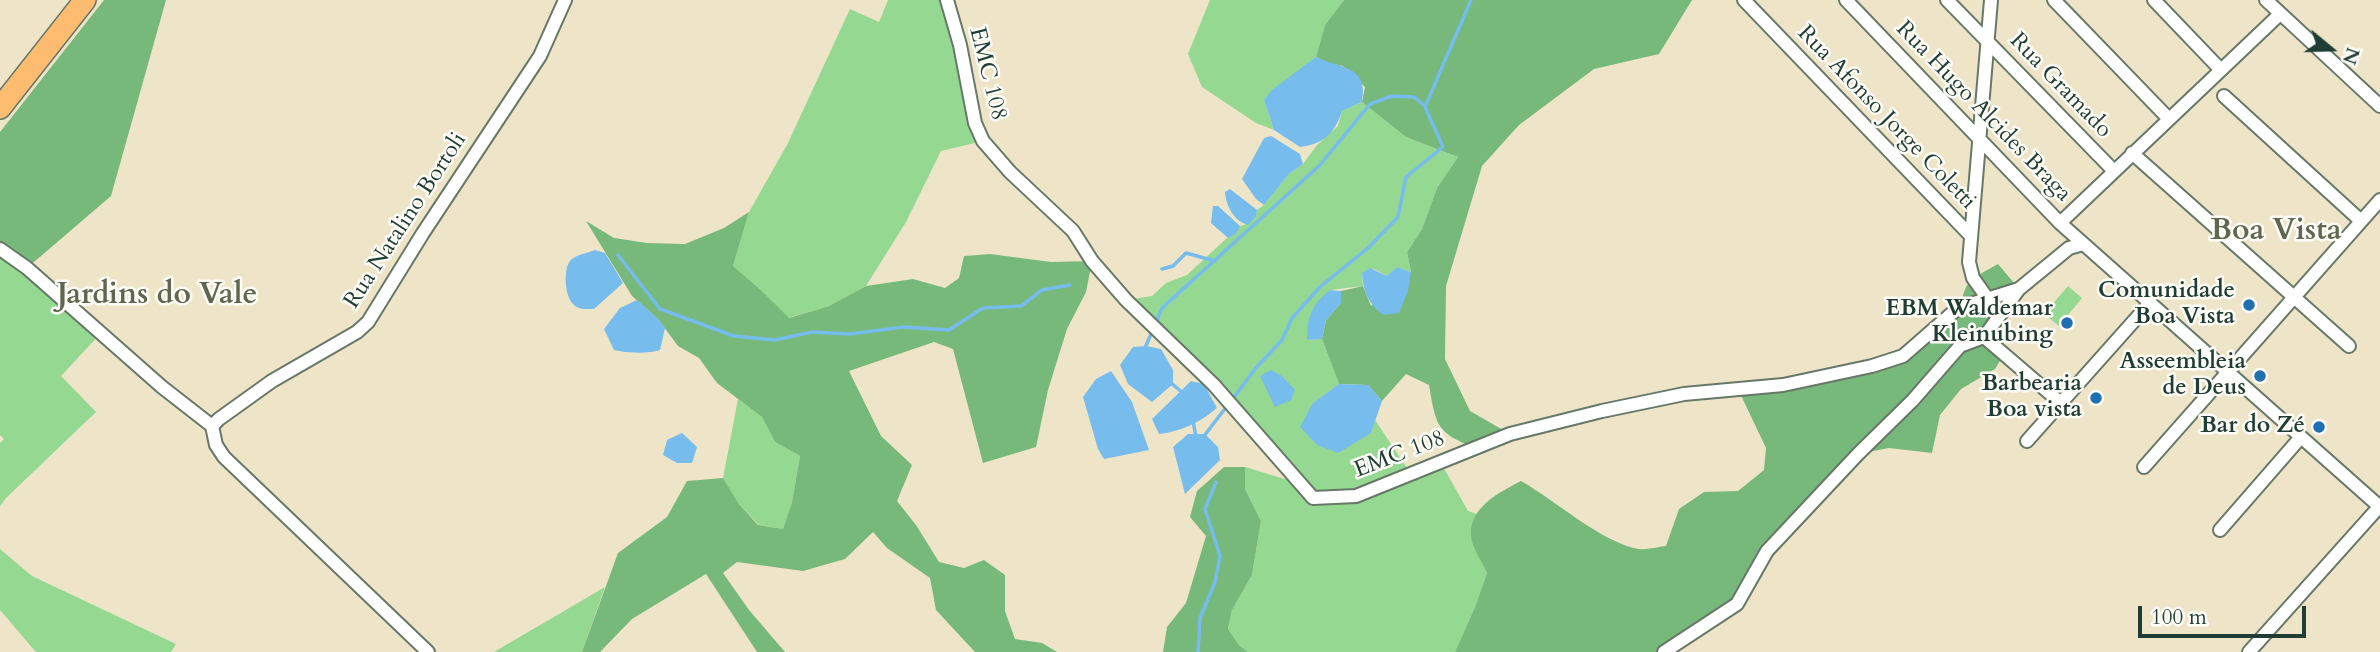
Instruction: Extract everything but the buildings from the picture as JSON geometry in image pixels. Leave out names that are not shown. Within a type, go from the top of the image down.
[{"type":"main road","points":[[0,108],[85,0]]},
{"type":"street","name":"Rua Natalino Bortoli","points":[[212,426],[272,381],[357,332],[368,322],[423,233],[540,56],[565,0]]},
{"type":"street","name":"EMC 108","points":[[947,0],[960,45],[975,122],[983,141],[1010,172],[1073,231],[1091,261],[1126,300],[1214,385],[1313,498],[1356,496],[1510,434],[1602,411],[1684,394],[1783,385],[1872,366],[1903,356],[1958,308],[2019,289]]},
{"type":"street","name":"Rua Afonso Jorge Coletti","points":[[1744,0],[1969,235]]},
{"type":"street","name":"Rua Hugo Alcides Braga","points":[[1846,0],[2060,223],[2380,507]]},
{"type":"street","name":"Rua Gramado","points":[[1947,0],[2114,171]]},
{"type":"street","points":[[1988,299],[1973,278],[1969,261],[1969,235],[1991,0]]},
{"type":"street","points":[[2054,0],[2169,119]]},
{"type":"street","points":[[2154,0],[2220,69]]},
{"type":"street","points":[[2266,0],[2380,106]]},
{"type":"street","points":[[2060,223],[2280,14]]},
{"type":"street","points":[[2224,96],[2361,221]]},
{"type":"street","name":"Rua Gramado","points":[[2132,153],[2349,346]]},
{"type":"street","points":[[2144,467],[2380,200]]},
{"type":"street","points":[[1664,652],[1737,604],[1768,551],[1858,454],[1913,400],[1960,345],[1984,337],[2019,289],[2069,248],[2083,244]]},
{"type":"street","points":[[0,249],[27,268],[162,387],[212,426],[216,445],[224,457],[428,652]]},
{"type":"street","points":[[2027,441],[2149,304]]},
{"type":"street","points":[[1984,337],[2061,403]]},
{"type":"street","points":[[2220,530],[2301,438]]},
{"type":"street","points":[[2249,652],[2380,507]]},
{"type":"green space","points":[[104,0],[166,0],[111,196],[27,268],[0,249],[0,132]]},
{"type":"green space","points":[[888,0],[947,0],[983,141],[941,151],[906,222],[866,286],[829,306],[788,318],[733,266],[749,212],[787,145],[850,9],[879,22]]},
{"type":"green space","points":[[1210,0],[1344,0],[1325,25],[1316,57],[1264,100],[1274,130],[1256,123],[1202,87],[1188,54]]},
{"type":"green space","points":[[1344,0],[1692,0],[1659,54],[1594,69],[1519,125],[1482,166],[1446,286],[1445,359],[1470,411],[1510,434],[1476,448],[1445,432],[1436,419],[1429,385],[1406,374],[1382,401],[1368,385],[1339,384],[1322,339],[1326,320],[1341,303],[1341,291],[1363,286],[1371,306],[1411,272],[1407,252],[1422,229],[1437,188],[1458,157],[1406,137],[1362,102],[1365,87],[1343,66],[1316,57],[1325,25]]},
{"type":"green space","points":[[1362,102],[1406,137],[1458,157],[1437,188],[1422,229],[1407,252],[1411,272],[1397,267],[1387,276],[1374,269],[1362,273],[1363,286],[1330,290],[1308,340],[1322,339],[1339,384],[1313,403],[1371,433],[1375,420],[1411,474],[1441,463],[1468,511],[1477,514],[1472,537],[1487,573],[1455,652],[1248,652],[1239,645],[1228,629],[1232,610],[1252,575],[1261,521],[1245,489],[1245,467],[1298,483],[1126,300],[1152,296],[1166,283],[1187,275],[1227,238],[1236,234],[1240,226],[1253,219],[1257,210],[1289,174],[1303,164],[1317,145],[1338,126],[1342,111]]},
{"type":"green space","points":[[749,212],[733,266],[789,318],[829,306],[866,286],[913,279],[945,288],[959,278],[964,256],[990,254],[1051,262],[1092,261],[1086,292],[1067,329],[1048,390],[1036,447],[983,463],[953,349],[934,342],[849,371],[881,436],[912,465],[897,501],[939,562],[964,568],[984,560],[1005,575],[1005,611],[1015,639],[1042,643],[1057,652],[975,652],[936,610],[930,578],[887,548],[873,532],[845,559],[803,571],[737,562],[723,573],[749,610],[785,652],[757,652],[706,574],[632,619],[600,652],[582,652],[618,553],[667,517],[687,481],[723,478],[739,504],[758,525],[783,529],[792,502],[800,456],[775,442],[762,417],[717,383],[699,358],[678,346],[658,319],[632,296],[586,221],[614,238],[647,243],[685,244],[724,228]]},
{"type":"green space","points":[[0,249],[101,333],[61,376],[96,412],[0,506],[0,443],[4,439],[0,435]]},
{"type":"green space","points":[[1998,264],[2019,289],[1985,337],[2004,354],[1995,369],[1961,389],[1940,415],[1932,453],[1889,448],[1858,454],[1767,551],[1737,604],[1664,652],[1455,652],[1487,573],[1473,545],[1472,526],[1480,509],[1495,496],[1521,481],[1610,539],[1639,549],[1666,546],[1679,509],[1704,492],[1738,491],[1764,470],[1766,448],[1738,389],[1903,356],[1958,308],[1966,287],[1973,278]]},
{"type":"green space","points":[[2068,286],[2082,298],[2059,326],[2044,314]]},
{"type":"green space","points":[[738,399],[762,417],[775,442],[800,456],[792,502],[783,529],[759,525],[739,504],[723,478]]},
{"type":"green space","points":[[1224,467],[1245,467],[1245,489],[1261,521],[1252,575],[1232,610],[1228,629],[1239,645],[1248,652],[1163,652],[1167,627],[1186,603],[1206,536],[1190,517],[1197,491]]},
{"type":"green space","points":[[0,549],[32,576],[176,644],[171,652],[36,652],[0,610]]},
{"type":"green space","points":[[605,587],[582,652],[494,652]]},
{"type":"water","points":[[1316,57],[1351,70],[1357,75],[1363,90],[1362,102],[1342,111],[1332,131],[1322,140],[1300,147],[1274,130],[1264,100],[1272,90]]},
{"type":"water","points":[[1271,136],[1300,154],[1303,164],[1289,174],[1264,205],[1256,199],[1242,179],[1264,138]]},
{"type":"water","points":[[1230,189],[1257,210],[1256,216],[1248,225],[1239,220],[1229,208],[1225,192]]},
{"type":"water","points":[[1213,206],[1218,206],[1240,226],[1236,234],[1228,238],[1211,223]]},
{"type":"water","points":[[595,250],[605,253],[623,283],[594,309],[580,308],[573,304],[568,295],[566,270],[572,259]]},
{"type":"water","points":[[1397,267],[1411,272],[1408,291],[1399,313],[1383,315],[1367,297],[1362,273],[1370,268],[1387,276]]},
{"type":"water","points":[[1330,290],[1341,291],[1341,303],[1326,320],[1322,339],[1307,340],[1312,312],[1319,300]]},
{"type":"water","points":[[637,300],[665,328],[660,350],[637,353],[614,350],[604,329],[620,308]]},
{"type":"water","points":[[1133,347],[1161,349],[1173,370],[1173,384],[1152,402],[1128,384],[1120,365]]},
{"type":"water","points":[[1271,370],[1282,376],[1295,390],[1291,400],[1275,407],[1260,376]]},
{"type":"water","points":[[1111,371],[1132,402],[1149,450],[1104,459],[1098,449],[1083,397],[1096,379]]},
{"type":"water","points":[[1191,381],[1204,384],[1217,408],[1190,426],[1159,434],[1152,419]]},
{"type":"water","points":[[1339,384],[1368,385],[1382,401],[1371,433],[1338,453],[1317,445],[1300,427],[1313,403]]},
{"type":"water","points":[[682,433],[697,447],[692,463],[677,463],[663,455],[667,440]]},
{"type":"water","points":[[1188,434],[1205,434],[1218,447],[1220,460],[1185,494],[1173,447]]},
{"type":"waterway","points":[[1232,400],[1255,369],[1282,340],[1292,318],[1320,287],[1368,248],[1398,217],[1406,177],[1443,147],[1425,107],[1471,0]]},
{"type":"waterway","points":[[1145,348],[1162,308],[1319,166],[1370,104],[1392,96],[1414,97],[1425,106]]},
{"type":"waterway","points":[[1162,269],[1173,266],[1186,253],[1215,261]]},
{"type":"waterway","points":[[618,255],[660,309],[734,336],[775,340],[812,332],[850,334],[904,327],[949,330],[983,308],[1021,306],[1042,290],[1070,285]]},
{"type":"waterway","points":[[1171,383],[1184,394]]},
{"type":"waterway","points":[[1204,436],[1227,406]]},
{"type":"waterway","points":[[1193,421],[1196,437]]},
{"type":"waterway","points":[[1198,652],[1200,618],[1215,582],[1220,556],[1205,509],[1216,482]]},
{"type":"place","name":"Comunidade Boa Vista","points":[[2249,305]]},
{"type":"place","name":"EBM Waldemar Kleinubing","points":[[2067,323]]},
{"type":"place","name":"Asseembleia de Deus","points":[[2260,376]]},
{"type":"place","name":"Barbearia Boa vista","points":[[2096,398]]},
{"type":"place","name":"Bar do Zé","points":[[2319,427]]},
{"type":"district","name":"Boa Vista","points":[[2276,232]]},
{"type":"district","name":"Jardins do Vale","points":[[157,296]]}]
